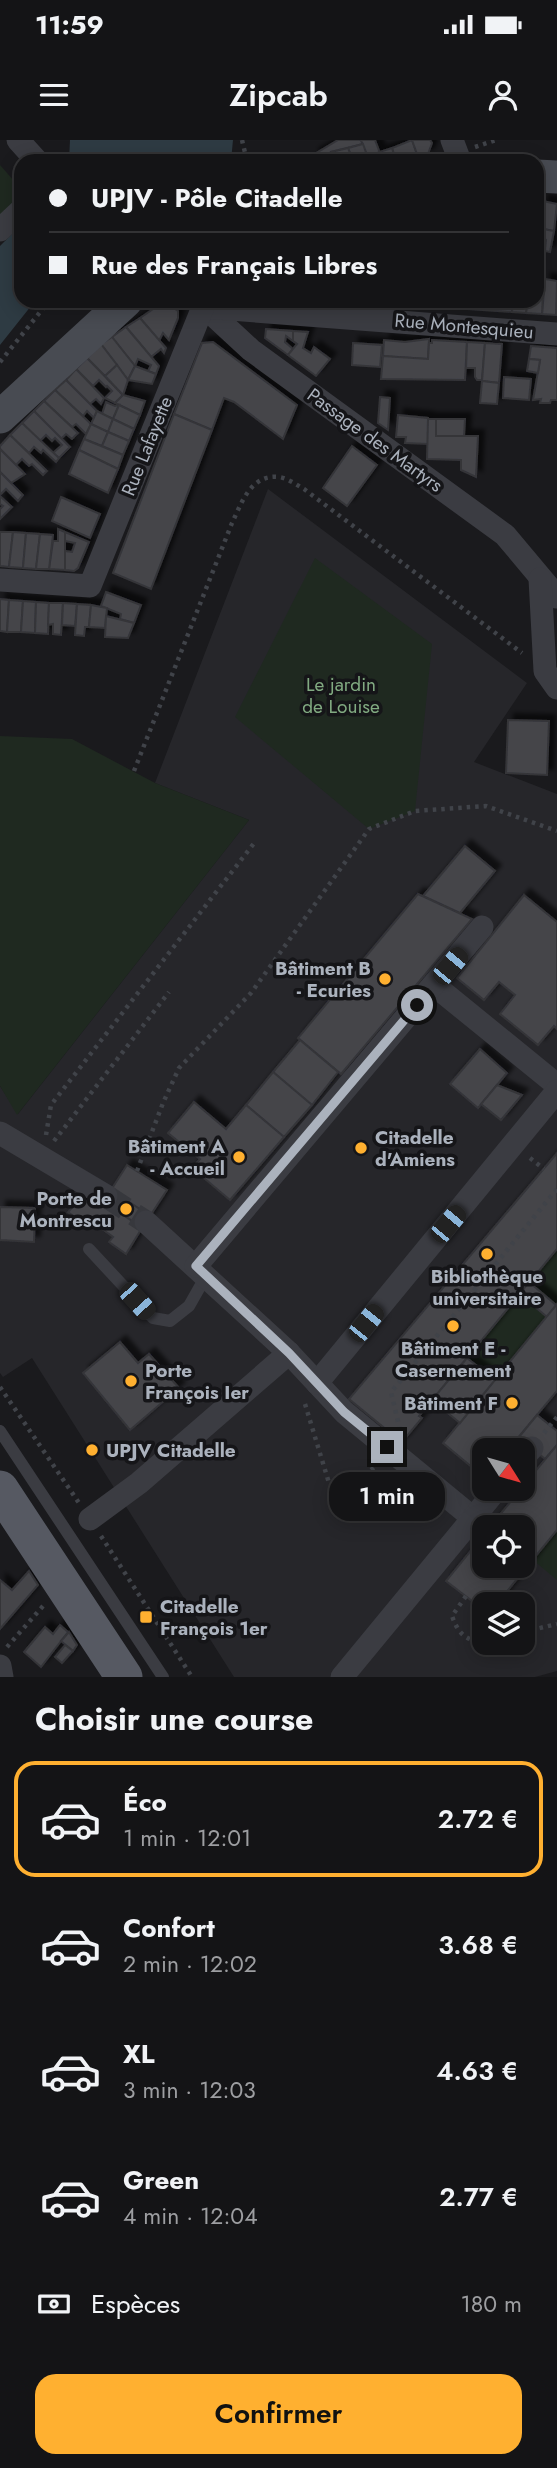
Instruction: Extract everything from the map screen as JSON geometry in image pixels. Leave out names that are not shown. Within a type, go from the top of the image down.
[{"type":"main road","points":[[0,1489],[124,1677]]},
{"type":"street","points":[[18,140],[31,154]]},
{"type":"street","points":[[0,230],[14,217]]},
{"type":"street","points":[[0,417],[118,308]]},
{"type":"street","name":"Rue Lafayette","points":[[0,580],[90,586],[199,308]]},
{"type":"street","name":"Passage des Martyrs","points":[[205,308],[251,351],[505,535],[557,597]]},
{"type":"street","name":"Rue Montesquieu","points":[[248,308],[557,334]]},
{"type":"street","points":[[540,579],[551,680]]},
{"type":"street","points":[[201,1271],[482,927]]},
{"type":"street","points":[[434,985],[557,1085]]},
{"type":"street","points":[[317,1383],[557,1091]]},
{"type":"street","points":[[0,1133],[106,1196]]},
{"type":"street","points":[[146,1222],[289,1353],[344,1412],[472,1517]]},
{"type":"street","points":[[90,1519],[139,1483],[289,1353]]},
{"type":"street","points":[[342,1677],[472,1519]]},
{"type":"street","points":[[0,1667],[2,1677]]},
{"type":"lane","points":[[89,1248],[153,1318],[170,1321],[189,1306],[201,1271]]},
{"type":"lane","points":[[0,1431],[163,1677]]},
{"type":"path","points":[[0,362],[43,308]]},
{"type":"path","points":[[134,771],[232,523],[247,491],[262,479],[281,477],[304,489],[551,680]]},
{"type":"path","points":[[136,1171],[179,1068],[251,993],[369,829],[415,811],[486,806],[557,831]]},
{"type":"path","points":[[42,1157],[51,1105],[255,842]]},
{"type":"path","points":[[42,1157],[169,992]]},
{"type":"path","points":[[289,1353],[330,1483],[356,1480],[366,1475],[401,1434],[391,1392],[557,1189]]},
{"type":"path","points":[[466,1596],[452,1616],[456,1629],[467,1639],[472,1640]]},
{"type":"path","points":[[0,1656],[52,1597]]},
{"type":"path","points":[[535,1629],[557,1624]]},
{"type":"shaded area","points":[[70,140],[233,140],[232,154],[69,154]]},
{"type":"shaded area","points":[[14,232],[14,308],[29,308],[0,345],[0,246]]},
{"type":"shaded area","points":[[268,489],[527,683],[474,762],[557,794],[557,1671],[535,1677],[234,1677],[32,1358],[3,1377],[0,1373],[0,1086],[18,1114],[249,820],[155,783]]},
{"type":"green space","points":[[0,165],[14,181],[14,206],[0,220]]},
{"type":"green space","name":"Le jardin de Louise","points":[[315,558],[432,644],[415,811],[369,829],[235,717]]},
{"type":"green space","points":[[0,736],[72,739],[155,783],[249,820],[17,1115],[0,1086]]},
{"type":"green space","points":[[557,1249],[557,1304],[556,1305],[529,1282]]},
{"type":"green space","points":[[520,1294],[547,1317],[495,1380],[467,1358]]},
{"type":"green space","points":[[557,1530],[557,1580],[535,1562],[535,1558]]},
{"type":"building","points":[[338,140],[361,140],[363,144],[331,152],[332,154],[315,154]]},
{"type":"building","points":[[361,140],[375,140],[380,154],[366,154]]},
{"type":"building","points":[[412,140],[417,154],[394,154],[392,148]]},
{"type":"building","points":[[412,140],[430,140],[432,143],[428,154],[417,154]]},
{"type":"building","points":[[363,144],[367,154],[350,154],[348,148]]},
{"type":"building","points":[[348,148],[350,154],[332,154],[331,152]]},
{"type":"building","points":[[392,148],[394,154],[380,154],[379,152]]},
{"type":"building","points":[[544,201],[557,204],[554,231],[544,229]]},
{"type":"building","points":[[544,229],[554,231],[550,252],[545,251]]},
{"type":"building","points":[[545,279],[557,281],[556,315],[542,314]]},
{"type":"building","points":[[155,308],[174,308],[178,311],[169,340],[163,333],[159,341],[140,318]]},
{"type":"building","points":[[454,308],[512,308],[512,312]]},
{"type":"building","points":[[512,308],[526,308],[526,313],[512,312]]},
{"type":"building","points":[[526,308],[542,308],[542,314],[526,313]]},
{"type":"building","points":[[140,318],[166,348],[164,353],[161,349],[151,357],[126,327]]},
{"type":"building","points":[[126,327],[159,366],[156,374],[148,371],[151,365],[138,359],[135,366],[112,337]]},
{"type":"building","points":[[266,329],[293,331],[293,341],[286,336],[285,342],[293,349],[288,355],[265,338]]},
{"type":"building","points":[[293,331],[308,332],[303,348],[311,353],[314,347],[330,359],[316,376],[288,355],[297,344],[293,341]]},
{"type":"building","points":[[112,337],[135,366],[128,380],[101,344]]},
{"type":"building","points":[[429,339],[428,359],[383,356],[384,340],[405,342]]},
{"type":"building","points":[[432,340],[467,342],[465,380],[381,379],[383,356],[428,359],[429,343],[432,343]]},
{"type":"building","points":[[213,342],[297,405],[283,439],[234,402],[224,398],[212,430],[174,414],[202,343]]},
{"type":"building","points":[[467,342],[485,343],[482,380],[475,377],[475,368],[466,368]]},
{"type":"building","points":[[353,343],[382,345],[380,367],[352,365]]},
{"type":"building","points":[[485,343],[502,344],[499,383],[482,381]]},
{"type":"building","points":[[101,344],[117,365],[105,376],[87,358]]},
{"type":"building","points":[[531,346],[557,348],[557,400],[551,400],[550,403],[540,403],[541,399],[533,400],[540,360],[529,359]]},
{"type":"building","points":[[87,358],[123,395],[115,403],[105,398],[112,391],[107,386],[99,380],[93,386],[76,369]]},
{"type":"building","points":[[529,359],[540,360],[538,373],[527,371]]},
{"type":"building","points":[[117,365],[128,380],[123,395],[105,376]]},
{"type":"building","points":[[135,366],[156,374],[152,384],[128,380]]},
{"type":"building","points":[[76,369],[104,398],[101,404],[96,399],[90,404],[66,380]]},
{"type":"building","points":[[504,377],[531,379],[529,400],[503,398]]},
{"type":"building","points":[[66,380],[97,411],[94,418],[87,411],[83,416],[55,390]]},
{"type":"building","points":[[482,381],[499,383],[497,404],[480,403]]},
{"type":"building","points":[[55,390],[91,424],[86,434],[76,424],[72,427],[44,401]]},
{"type":"building","points":[[123,395],[145,401],[140,415],[115,403]]},
{"type":"building","points":[[380,397],[390,398],[388,430],[378,423]]},
{"type":"building","points":[[44,401],[78,433],[72,439],[66,434],[61,439],[34,411]]},
{"type":"building","points":[[106,402],[119,405],[113,419],[102,414]]},
{"type":"building","points":[[119,405],[140,415],[134,429],[113,419]]},
{"type":"building","points":[[34,411],[70,447],[59,458],[53,453],[62,445],[55,438],[52,441],[46,435],[40,441],[22,423]]},
{"type":"building","points":[[97,411],[113,419],[108,432],[91,424]]},
{"type":"building","points":[[174,414],[212,430],[151,589],[113,573]]},
{"type":"building","points":[[398,415],[428,418],[428,444],[405,443],[406,437],[396,437]]},
{"type":"building","points":[[113,419],[134,429],[129,441],[108,432]]},
{"type":"building","points":[[428,419],[436,419],[436,436],[478,436],[476,477],[461,470],[461,460],[427,459]]},
{"type":"building","points":[[436,419],[465,419],[464,436],[436,436]]},
{"type":"building","points":[[22,423],[59,458],[56,462],[43,450],[41,453],[34,447],[29,453],[10,435]]},
{"type":"building","points":[[91,424],[108,432],[102,446],[84,439]]},
{"type":"building","points":[[108,432],[129,441],[123,455],[102,446]]},
{"type":"building","points":[[10,435],[47,471],[43,475],[22,459],[16,465],[0,449]]},
{"type":"building","points":[[84,439],[123,455],[118,469],[79,450]]},
{"type":"building","points":[[352,446],[377,465],[347,506],[323,488]]},
{"type":"building","points":[[0,449],[25,474],[11,483],[0,472]]},
{"type":"building","points":[[79,450],[118,469],[108,493],[69,474]]},
{"type":"building","points":[[0,472],[23,495],[18,501],[6,489],[0,495]]},
{"type":"building","points":[[0,496],[12,507],[0,519],[0,509],[3,506],[0,504]]},
{"type":"building","points":[[61,497],[100,514],[90,538],[52,521]]},
{"type":"building","points":[[58,529],[65,532],[65,570],[49,569],[53,541],[58,541]]},
{"type":"building","points":[[0,532],[13,532],[9,567],[0,566]]},
{"type":"building","points":[[13,532],[26,533],[23,568],[9,567]]},
{"type":"building","points":[[65,532],[89,542],[78,568],[74,571],[65,570],[65,551],[72,552],[75,543],[65,541]]},
{"type":"building","points":[[26,533],[40,534],[36,569],[23,568]]},
{"type":"building","points":[[40,534],[53,535],[49,569],[36,569]]},
{"type":"building","points":[[106,592],[141,605],[134,623],[120,619],[121,614],[101,606]]},
{"type":"building","points":[[0,599],[9,600],[7,632],[0,631]]},
{"type":"building","points":[[9,600],[23,601],[21,632],[7,632]]},
{"type":"building","points":[[23,601],[36,602],[35,633],[21,632]]},
{"type":"building","points":[[36,602],[49,603],[48,634],[35,633]]},
{"type":"building","points":[[49,603],[63,603],[61,635],[53,634],[53,624],[48,625]]},
{"type":"building","points":[[63,603],[77,604],[75,626],[62,625]]},
{"type":"building","points":[[77,604],[91,605],[89,627],[85,627],[84,636],[75,635]]},
{"type":"building","points":[[91,605],[107,608],[105,628],[89,627]]},
{"type":"building","points":[[106,616],[134,623],[128,638],[105,637]]},
{"type":"building","points":[[508,720],[549,721],[547,775],[506,773]]},
{"type":"building","points":[[465,846],[495,871],[460,913],[423,896]]},
{"type":"building","name":"Bâtiment B - Ecuries","points":[[418,894],[472,919],[341,1074],[298,1038]]},
{"type":"building","points":[[524,895],[557,922],[557,1029],[554,1026],[538,1045],[500,1014],[515,995],[499,982],[484,1000],[457,978]]},
{"type":"building","points":[[300,1040],[338,1072],[312,1105],[273,1072]]},
{"type":"building","points":[[480,1049],[507,1073],[478,1108],[450,1084]]},
{"type":"building","points":[[273,1072],[312,1105],[284,1137],[246,1105]]},
{"type":"building","points":[[497,1085],[522,1095],[501,1120],[481,1104]]},
{"type":"building","points":[[194,1102],[226,1129],[246,1105],[284,1137],[230,1200],[192,1168],[200,1159],[168,1133]]},
{"type":"building","name":"Bâtiment E - Casernement","points":[[557,1153],[557,1249],[419,1416],[422,1418],[397,1445],[391,1440],[394,1436],[349,1399]]},
{"type":"building","points":[[127,1165],[167,1190],[150,1216],[111,1190]]},
{"type":"building","name":"Porte de Montrescu","points":[[111,1190],[150,1216],[142,1228],[103,1201]]},
{"type":"building","points":[[81,1198],[98,1208],[103,1201],[142,1228],[126,1254],[109,1242],[113,1237],[90,1220],[85,1225],[68,1212]]},
{"type":"building","points":[[0,1207],[35,1208],[34,1242],[0,1240]]},
{"type":"building","points":[[529,1282],[556,1305],[547,1317],[520,1294]]},
{"type":"building","name":"Bâtiment F","points":[[557,1304],[557,1391],[518,1438],[472,1438],[472,1467],[443,1443]]},
{"type":"building","name":"Porte François Ier","points":[[120,1342],[138,1363],[149,1354],[179,1388],[130,1430],[83,1373]]},
{"type":"building","points":[[467,1358],[495,1380],[460,1423],[432,1400]]},
{"type":"building","points":[[537,1415],[557,1431],[557,1445],[545,1459],[536,1451],[536,1438],[519,1437]]},
{"type":"building","points":[[557,1445],[557,1530],[535,1557],[535,1515],[500,1515],[510,1502],[536,1502],[536,1470]]},
{"type":"building","points":[[472,1549],[472,1578],[518,1578],[507,1592],[472,1592],[472,1601],[446,1581]]},
{"type":"building","points":[[29,1571],[38,1585],[0,1629],[0,1580],[12,1590]]},
{"type":"building","points":[[60,1625],[68,1632],[41,1667],[24,1652],[45,1627],[53,1634]]},
{"type":"building","points":[[69,1632],[77,1645],[73,1651],[61,1641]]},
{"type":"building","points":[[65,1645],[73,1651],[62,1663],[55,1657]]},
{"type":"tunnel","points":[[106,1196],[146,1222]]},
{"type":"place","name":"Bâtiment B - Ecuries","points":[[385,979]]},
{"type":"place","name":"Citadelle d'Amiens","points":[[361,1148]]},
{"type":"place","name":"Bâtiment A - Accueil","points":[[239,1157]]},
{"type":"place","name":"Porte de Montrescu","points":[[126,1209]]},
{"type":"place","name":"Bibliothèque universitaire","points":[[487,1254]]},
{"type":"place","name":"Bâtiment E - Casernement","points":[[453,1326]]},
{"type":"place","name":"Porte François Ier","points":[[131,1381]]},
{"type":"place","name":"Bâtiment F","points":[[512,1403]]},
{"type":"place","name":"UPJV Citadelle","points":[[92,1450]]},
{"type":"place","name":"Citadelle François 1er","points":[[146,1617]]},
{"type":"route","points":[[387,1447],[344,1412],[289,1353],[196,1266],[417,1005]]}]
